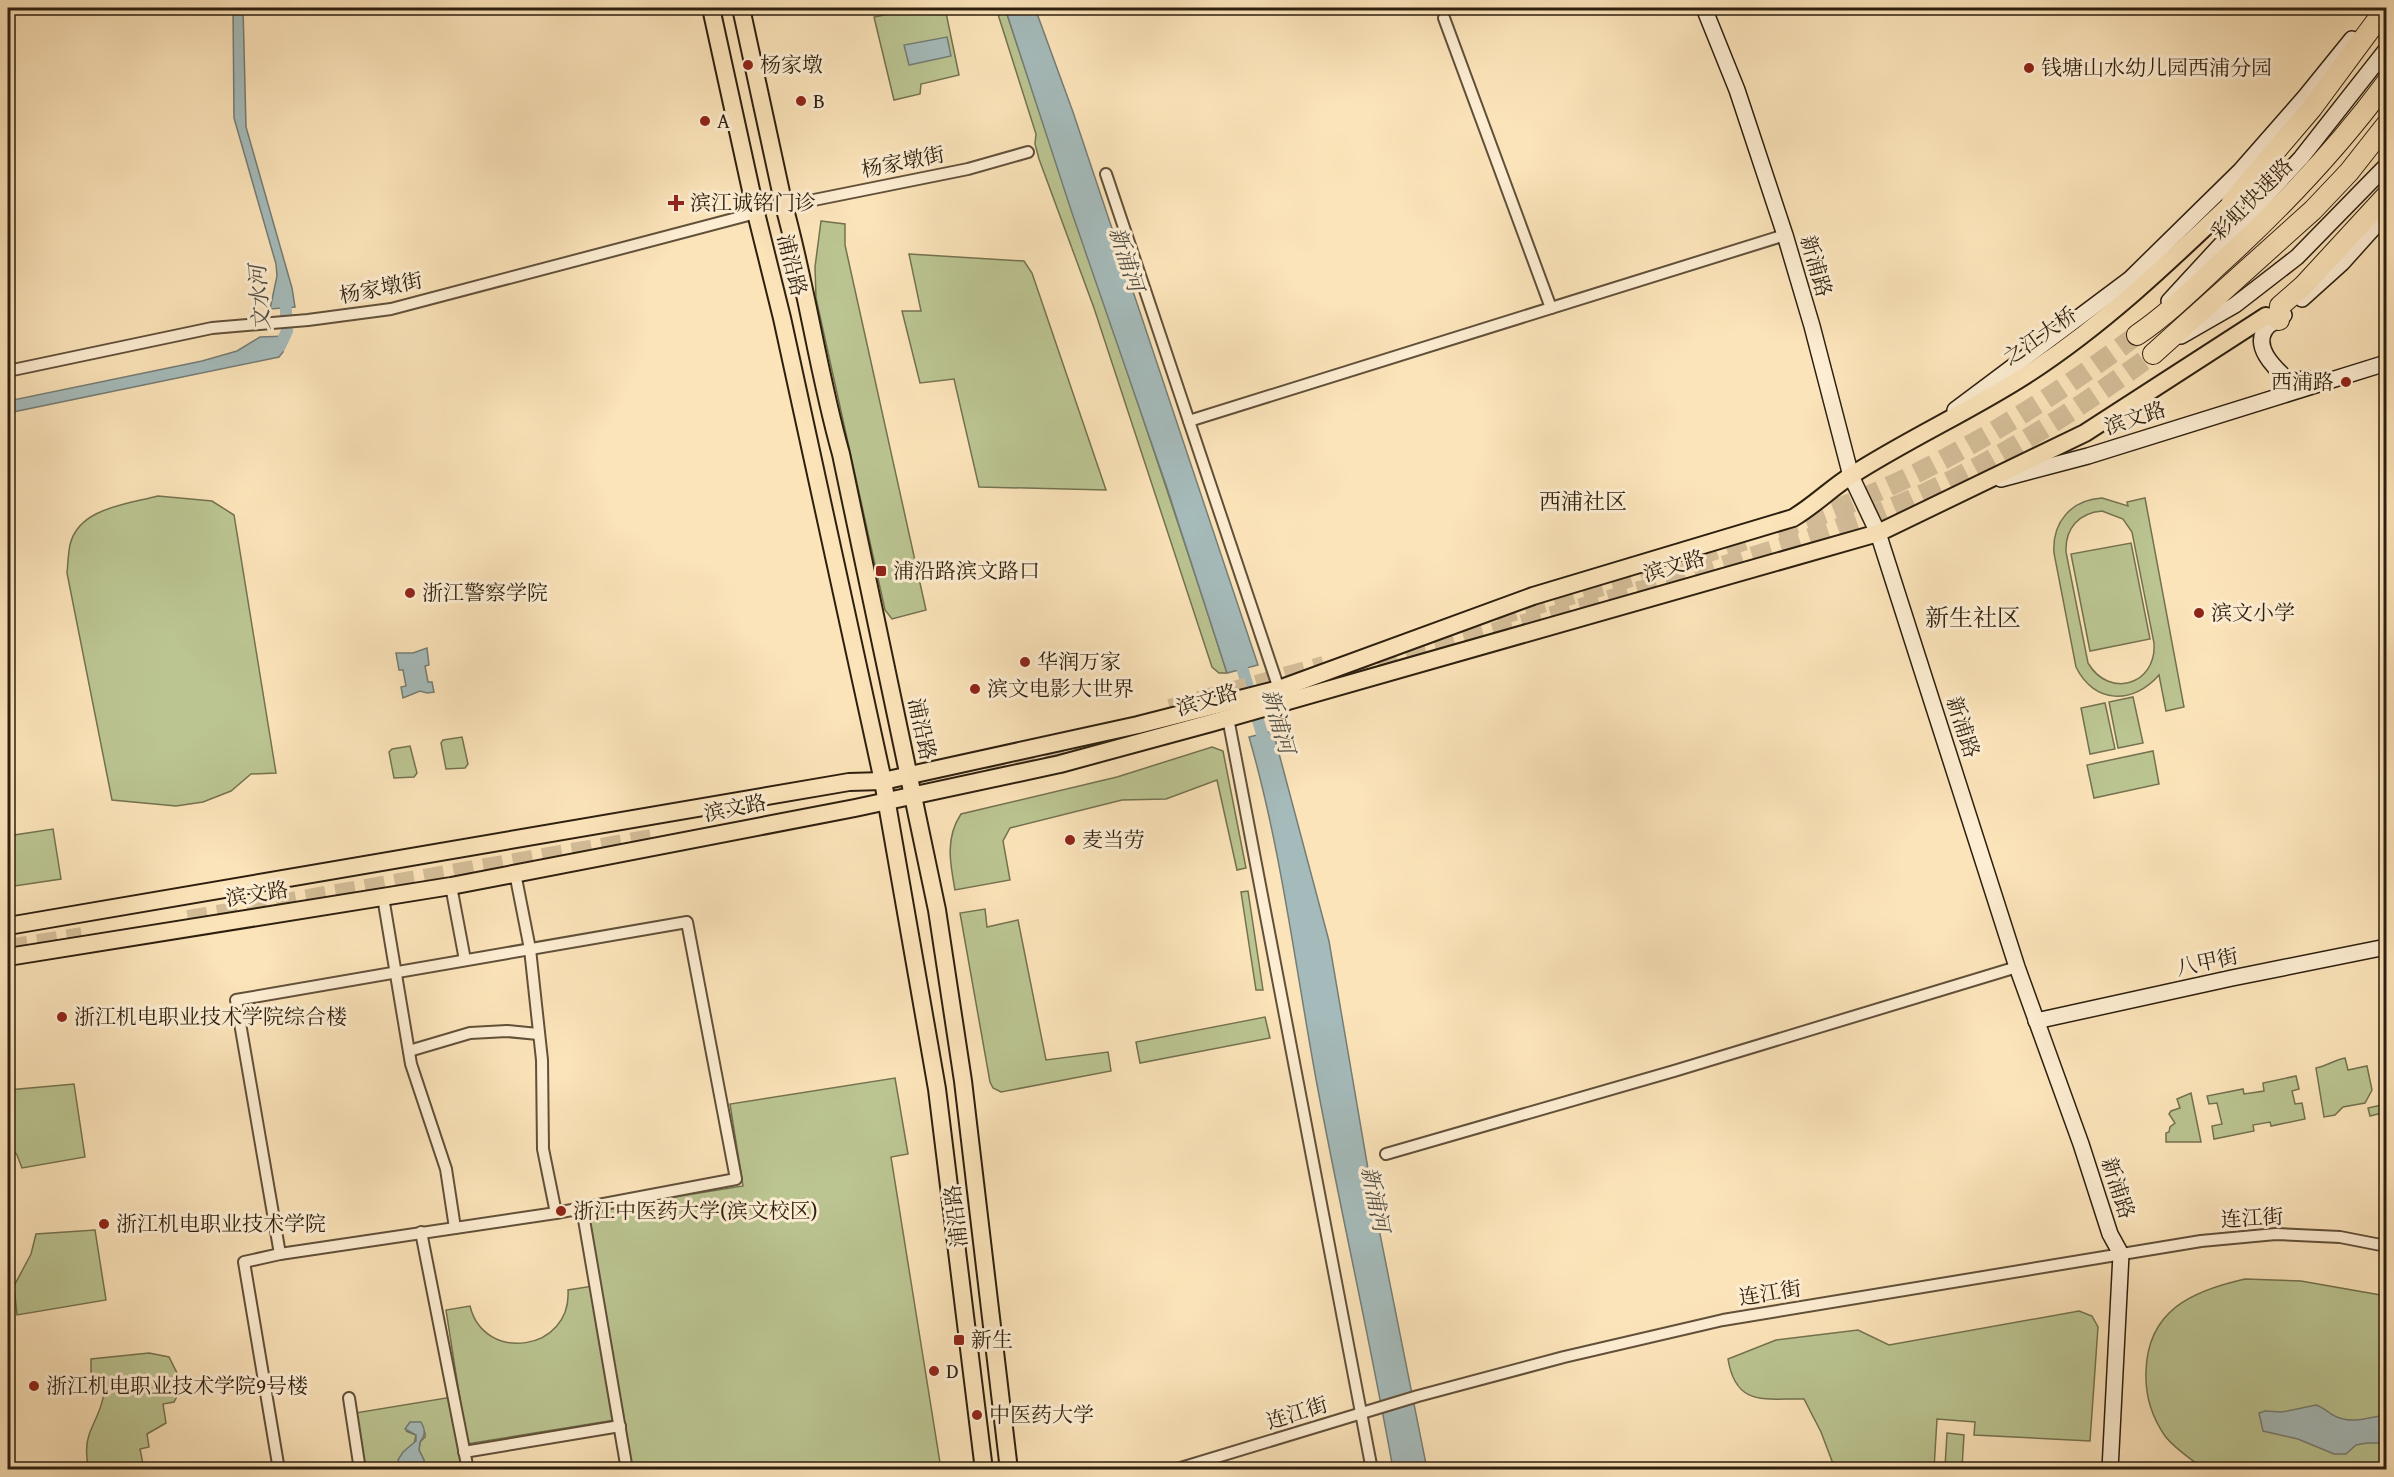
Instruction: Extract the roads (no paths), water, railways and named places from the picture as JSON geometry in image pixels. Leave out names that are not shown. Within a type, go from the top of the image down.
[{"type":"highway","points":[[2232,202],[2312,108],[2386,8]]},
{"type":"highway","name":"彩虹快速路","points":[[2137,335],[2204,279],[2296,191],[2334,150],[2386,83]]},
{"type":"highway","points":[[2159,349],[2313,210],[2349,172],[2386,125]]},
{"type":"highway","points":[[2279,320],[2280,306],[2304,285],[2386,196]]},
{"type":"main road","name":"浦沿路","points":[[711,8],[756,213],[782,318],[883,781],[937,1089],[984,1470]]},
{"type":"main road","name":"浦沿路","points":[[741,8],[828,408],[841,454],[937,910],[963,1081],[1009,1470]]},
{"type":"main road","name":"新浦路","points":[[1704,8],[1737,90],[1785,235],[1812,326],[1851,476],[1878,533],[2017,967],[2081,1144],[2110,1234],[2121,1254],[2110,1470]]},
{"type":"main road","points":[[1917,438],[2130,279],[2241,170],[2305,97],[2375,8]]},
{"type":"main road","points":[[2137,335],[2301,158],[2386,50]]},
{"type":"main road","points":[[2159,349],[2235,305],[2297,257],[2386,166]]},
{"type":"main road","name":"之江大桥","points":[[1851,476],[2026,375],[2104,317],[2158,272],[2232,202]]},
{"type":"main road","points":[[2386,214],[2342,263],[2279,320],[2270,324],[2262,345],[2275,368],[2291,382],[2386,352]]},
{"type":"main road","points":[[1945,501],[2085,433],[2266,316],[2279,320]]},
{"type":"main road","name":"滨文路","points":[[8,926],[849,782],[883,781],[1223,711],[1878,533],[1945,501],[2006,477],[2088,456],[2386,363]]},
{"type":"main road","name":"滨文路","points":[[1281,696],[1533,596],[1793,518],[1816,504],[1851,476]]},
{"type":"main road","name":"滨文路","points":[[8,957],[451,885],[886,801],[1060,764],[1211,723],[1223,711]]},
{"type":"main road","name":"八甲街","points":[[2036,1021],[2386,947]]},
{"type":"street","points":[[1444,18],[1551,308]]},
{"type":"street","name":"杨家墩街","points":[[784,206],[968,169],[1028,152]]},
{"type":"street","points":[[1106,174],[1281,696]]},
{"type":"street","name":"杨家墩街","points":[[8,371],[212,328],[308,320],[391,309],[756,213]]},
{"type":"street","points":[[1189,421],[1785,235]]},
{"type":"street","points":[[1223,711],[1365,1413],[1372,1470]]},
{"type":"street","points":[[515,873],[530,949],[537,1034],[542,1060],[543,1149],[556,1213]]},
{"type":"street","points":[[451,885],[465,960]]},
{"type":"street","points":[[383,897],[411,1064],[446,1169],[455,1228]]},
{"type":"street","points":[[279,1470],[244,1262],[280,1254],[556,1213],[736,1179],[687,922],[236,1000],[280,1254]]},
{"type":"street","points":[[1386,1154],[1674,1071],[2017,967]]},
{"type":"street","points":[[409,1051],[470,1034],[507,1031],[537,1034]]},
{"type":"street","points":[[582,1208],[627,1470]]},
{"type":"street","points":[[421,1232],[468,1470]]},
{"type":"street","name":"连江街","points":[[1174,1470],[1418,1396],[1564,1357],[1723,1320],[2201,1241],[2276,1234],[2340,1237],[2386,1246]]},
{"type":"street","points":[[349,1398],[360,1470]]},
{"type":"street","points":[[464,1452],[620,1426]]},
{"type":"waterway","name":"文水河","points":[[275,347],[280,346],[287,331],[285,292]]},
{"type":"waterway","name":"新浦河","points":[[1238,654],[1266,747]]},
{"type":"tunnel","points":[[1777,530],[1873,493],[1965,448],[2053,394],[2137,335]]},
{"type":"tunnel","points":[[1320,681],[1690,576],[1809,538],[1897,506],[1985,463],[2014,446],[2099,393],[2153,354]]},
{"type":"tunnel","points":[[1496,616],[1606,585],[1746,540]]},
{"type":"tunnel","points":[[1170,709],[1324,666]]},
{"type":"tunnel","points":[[987,773],[1121,736]]},
{"type":"tunnel","points":[[188,920],[658,838]]},
{"type":"tunnel","points":[[8,949],[82,937]]},
{"type":"place","name":"杨家墩","points":[[748,65]]},
{"type":"place","name":"钱塘山水幼儿园西浦分园","points":[[2029,68]]},
{"type":"place","name":"B","points":[[801,101]]},
{"type":"place","name":"A","points":[[705,121]]},
{"type":"place","name":"滨江诚铭门诊","points":[[676,203]]},
{"type":"place","name":"西浦路","points":[[2346,382]]},
{"type":"place","name":"浦沿路滨文路口","points":[[881,571]]},
{"type":"place","name":"浙江警察学院","points":[[410,593]]},
{"type":"place","name":"滨文小学","points":[[2199,613]]},
{"type":"place","name":"华润万家","points":[[1025,662]]},
{"type":"place","name":"滨文电影大世界","points":[[975,689]]},
{"type":"place","name":"麦当劳","points":[[1070,840]]},
{"type":"place","name":"浙江机电职业技术学院综合楼","points":[[62,1017]]},
{"type":"place","name":"浙江中医药大学(滨文校区)","points":[[561,1211]]},
{"type":"place","name":"浙江机电职业技术学院","points":[[104,1224]]},
{"type":"place","name":"新生","points":[[959,1340]]},
{"type":"place","name":"D","points":[[934,1371]]},
{"type":"place","name":"浙江机电职业技术学院9号楼","points":[[34,1386]]},
{"type":"place","name":"中医药大学","points":[[977,1415]]},
{"type":"district","name":"西浦社区","points":[[1583,501]]},
{"type":"district","name":"新生社区","points":[[1973,618]]}]
